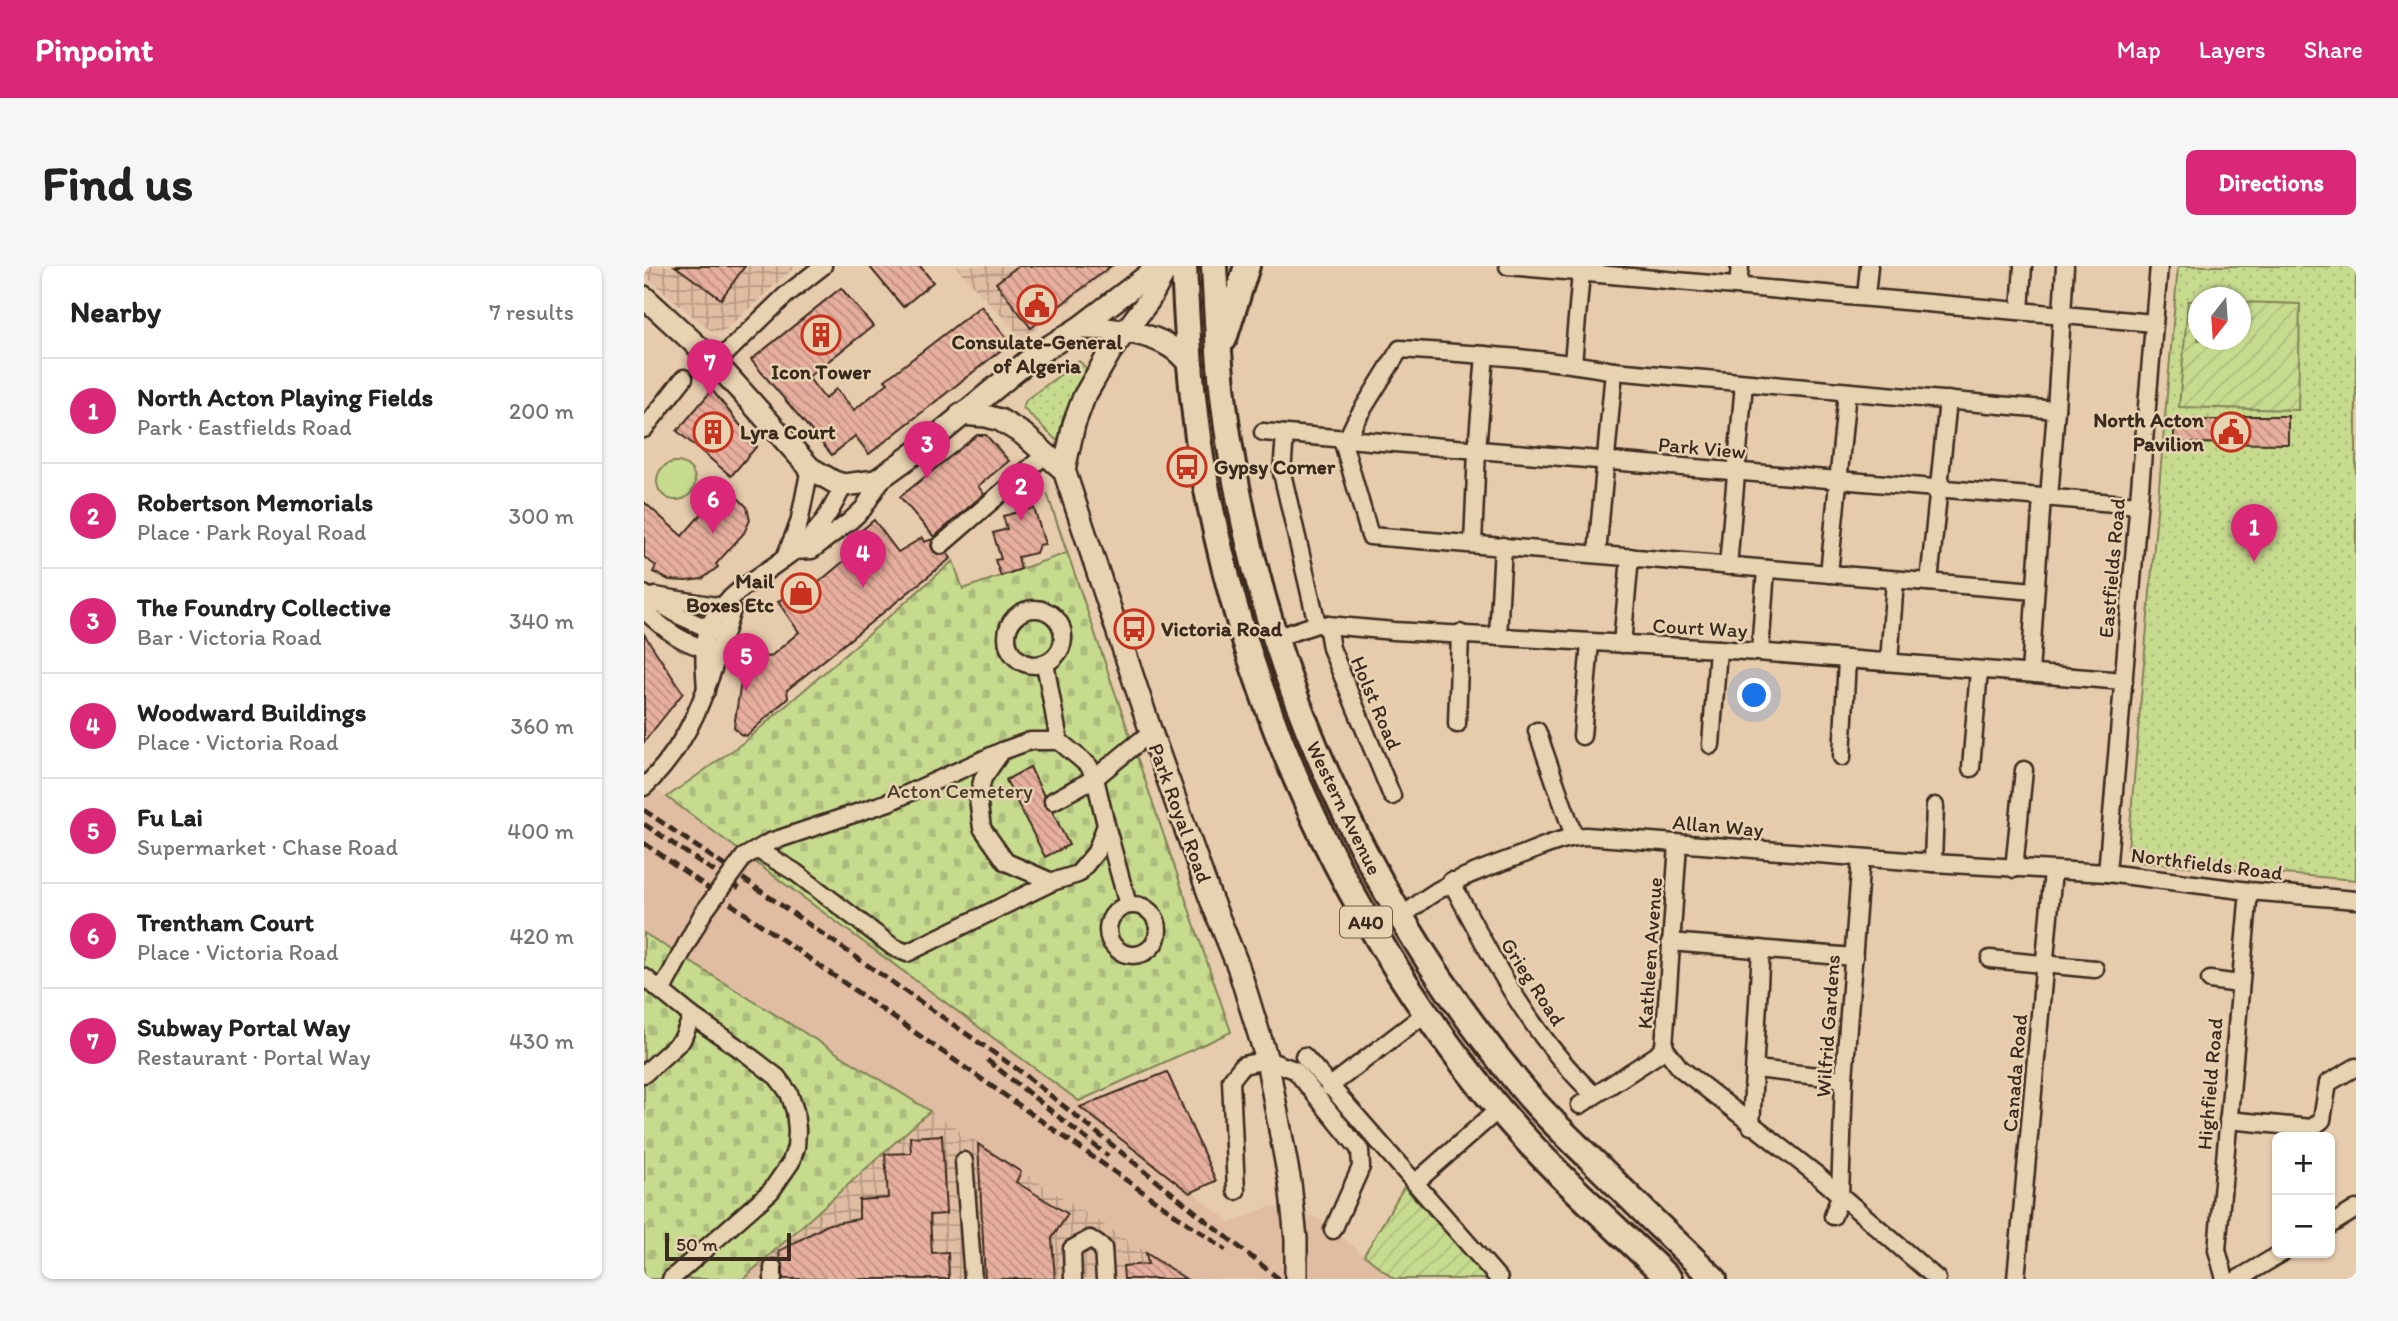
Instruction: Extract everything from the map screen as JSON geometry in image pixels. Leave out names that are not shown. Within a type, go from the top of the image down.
[{"type":"highway","name":"Western Avenue","points":[[1184,266],[1202,461],[1211,510],[1228,584],[1259,686],[1298,785],[1359,908],[1426,1013],[1499,1109],[1529,1143],[1669,1279]]},
{"type":"highway","name":"Western Avenue","points":[[1214,266],[1219,353],[1230,446],[1259,582],[1286,676],[1308,732],[1360,844],[1401,920],[1453,1000],[1524,1091],[1714,1279]]},
{"type":"highway","points":[[1219,353],[1247,266]]},
{"type":"main road","points":[[644,297],[716,363],[810,468],[844,485],[876,481],[926,445],[1034,356],[1079,328],[1160,266]]},
{"type":"main road","points":[[1065,471],[1074,424],[1084,397],[1110,352],[1168,266]]},
{"type":"main road","points":[[1079,328],[1126,332],[1154,338],[1175,349],[1192,367]]},
{"type":"main road","name":"Park Royal Road","points":[[961,414],[1000,420],[1020,432],[1065,471],[1152,735],[1210,897],[1238,966],[1267,1060],[1290,1183],[1296,1239],[1296,1279]]},
{"type":"street","points":[[716,363],[786,295],[824,266]]},
{"type":"street","points":[[1508,266],[1578,270],[2154,323]]},
{"type":"street","points":[[1738,286],[1740,266]]},
{"type":"street","points":[[1866,297],[1869,266]]},
{"type":"street","points":[[2020,311],[2023,266]]},
{"type":"street","points":[[2030,674],[2035,592],[2056,410],[2065,266]]},
{"type":"street","name":"Eastfields Road","points":[[2107,873],[2159,266]]},
{"type":"street","points":[[1573,363],[1578,270]]},
{"type":"street","points":[[2035,592],[1370,536],[1345,439],[1400,349],[2056,410]]},
{"type":"street","points":[[1474,544],[1485,355]]},
{"type":"street","points":[[1597,554],[1614,371]]},
{"type":"street","points":[[644,429],[684,378]]},
{"type":"street","points":[[1728,566],[1744,383]]},
{"type":"street","points":[[1829,574],[1847,392]]},
{"type":"street","points":[[1929,582],[1948,400]]},
{"type":"street","name":"Park View","points":[[1263,432],[2138,505]]},
{"type":"street","name":"Holst Road","points":[[1285,434],[1282,473],[1322,625],[1392,796]]},
{"type":"street","points":[[941,545],[1046,454]]},
{"type":"street","points":[[789,554],[799,523],[810,468]]},
{"type":"street","points":[[789,554],[811,550],[850,521],[863,509],[886,474]]},
{"type":"street","points":[[644,600],[726,603],[812,536],[844,485]]},
{"type":"street","points":[[1498,637],[1503,547]]},
{"type":"street","points":[[1622,644],[1630,557]]},
{"type":"street","points":[[1760,652],[1766,569]]},
{"type":"street","points":[[1889,662],[1895,580]]},
{"type":"street","points":[[644,600],[716,632]]},
{"type":"street","points":[[644,600],[669,633],[691,645],[711,650]]},
{"type":"street","points":[[646,786],[695,720],[706,691],[716,632],[732,610],[726,603]]},
{"type":"street","name":"Court Way","points":[[1275,638],[1322,625],[1718,649],[2124,681]]},
{"type":"street","points":[[1457,724],[1460,633]]},
{"type":"street","points":[[1582,736],[1590,643]]},
{"type":"street","points":[[1712,745],[1718,649]]},
{"type":"street","points":[[1842,757],[1847,659]]},
{"type":"street","points":[[1045,663],[1059,741]]},
{"type":"street","points":[[1971,768],[1979,670]]},
{"type":"street","points":[[1537,731],[1574,836]]},
{"type":"street","points":[[1053,801],[1095,778],[1140,741],[1152,735]]},
{"type":"street","points":[[662,990],[703,913],[751,853],[770,842],[889,802],[1030,741],[1059,741],[1089,766],[1095,778],[1128,905]]},
{"type":"street","points":[[1002,751],[983,778],[978,799],[982,828],[1006,862],[1052,882]]},
{"type":"street","points":[[2014,869],[2024,770]]},
{"type":"street","points":[[1933,863],[1935,806]]},
{"type":"street","points":[[751,853],[795,872],[893,947],[907,953],[1052,882],[1078,873],[1096,852],[1107,825]]},
{"type":"street","name":"Allan Way","points":[[1401,920],[1428,895],[1451,881],[1574,836],[2053,871]]},
{"type":"street","name":"Kathleen Avenue","points":[[1580,1105],[1657,1055],[1664,1047],[1678,844]]},
{"type":"street","name":"Wilfrid Gardens","points":[[1833,1216],[1840,1196],[1844,1079],[1861,858]]},
{"type":"street","name":"Northfields Road","points":[[2053,871],[2107,873],[2249,891],[2356,900]]},
{"type":"street","name":"Canada Road","points":[[2017,1279],[2053,871]]},
{"type":"street","name":"Grieg Road","points":[[1451,881],[1505,982],[1566,1068],[1594,1095]]},
{"type":"street","name":"Highfield Road","points":[[2225,1279],[2217,1250],[2249,891]]},
{"type":"street","points":[[1671,942],[1854,957]]},
{"type":"street","points":[[1751,1126],[1761,949]]},
{"type":"street","points":[[1990,960],[2095,969]]},
{"type":"street","points":[[644,977],[692,1016],[777,1077],[789,1093],[795,1111],[796,1147],[791,1162],[771,1191],[671,1279]]},
{"type":"street","points":[[2210,980],[2239,984]]},
{"type":"street","points":[[1329,1087],[1426,1013]]},
{"type":"street","points":[[644,1074],[682,1040],[692,1016]]},
{"type":"street","points":[[1664,1047],[1680,1068],[1817,1175],[1937,1279]]},
{"type":"street","points":[[1304,1056],[1499,1279]]},
{"type":"street","points":[[1236,1191],[1231,1080],[1243,1065],[1267,1060],[1295,1070],[1360,1150],[1361,1167],[1333,1230]]},
{"type":"street","points":[[2228,1120],[2312,1128],[2322,1120],[2328,1083],[2356,1067]]},
{"type":"street","points":[[1756,1069],[1844,1079]]},
{"type":"street","points":[[1416,1182],[1499,1109]]},
{"type":"street","points":[[964,1161],[973,1279]]},
{"type":"street","points":[[2335,1222],[2356,1209]]},
{"type":"street","points":[[1073,1279],[1072,1249],[1090,1239],[1102,1248],[1105,1279]]},
{"type":"street","points":[[2238,1279],[2274,1258]]},
{"type":"shaded area","points":[[644,266],[796,266],[726,329],[718,333],[707,328],[644,275]]},
{"type":"shaded area","name":"Consulate-General of Algeria","points":[[955,266],[1115,266],[1023,339]]},
{"type":"shaded area","points":[[644,783],[667,797],[1079,1101],[1231,1223],[1271,1206],[1318,1218],[1394,1279],[1187,1279],[930,1111],[644,933]]},
{"type":"shaded area","points":[[930,1111],[1187,1279],[743,1279]]},
{"type":"green space","points":[[2178,266],[2356,266],[2356,880],[2138,862],[2128,849]]},
{"type":"green space","points":[[2188,301],[2188,350],[2251,350],[2251,302],[2300,304],[2298,410],[2179,407]]},
{"type":"green space","points":[[1079,361],[1089,371],[1064,438],[1056,440],[1023,408],[1026,400]]},
{"type":"green space","points":[[676,462],[690,467],[695,481],[690,495],[676,500],[662,495],[657,481],[662,467]]},
{"type":"green space","name":"Acton Cemetery","points":[[1047,493],[1231,1032],[1079,1101],[667,797],[744,742],[953,561],[963,589],[1067,553]]},
{"type":"green space","points":[[644,933],[930,1111],[743,1279],[644,1279]]},
{"type":"green space","points":[[1404,1187],[1490,1279],[1394,1279],[1364,1255]]},
{"type":"building","points":[[675,266],[745,266],[721,299]]},
{"type":"building","points":[[869,266],[920,266],[933,282],[903,307]]},
{"type":"building","name":"Consulate-General of Algeria","points":[[1018,266],[1111,266],[1031,328],[996,283]]},
{"type":"building","points":[[841,288],[873,326],[808,377],[825,399],[836,389],[854,410],[888,383],[885,380],[981,306],[1010,343],[869,454],[855,436],[832,455],[751,360]]},
{"type":"building","name":"Lyra Court","points":[[712,390],[757,446],[731,476],[677,431]]},
{"type":"building","name":"North Acton Pavilion","points":[[2226,416],[2288,416],[2288,444],[2174,443],[2174,420],[2226,420]]},
{"type":"building","points":[[977,435],[986,435],[1009,461],[978,486],[984,494],[934,537],[900,497]]},
{"type":"building","points":[[726,486],[747,507],[750,520],[744,533],[716,564],[718,567],[702,579],[686,581],[669,580],[653,572],[656,566],[644,557],[644,502],[682,536]]},
{"type":"building","points":[[1034,508],[1045,544],[1039,545],[1036,553],[1018,557],[1021,569],[1001,576],[995,560],[1001,559],[993,533],[1007,529],[1003,516]]},
{"type":"building","points":[[874,520],[898,552],[922,538],[924,542],[933,539],[931,546],[934,552],[942,555],[947,553],[951,558],[787,690],[788,698],[746,736],[740,734],[734,727],[744,662],[747,657],[755,655],[770,657],[799,632],[778,602],[800,584],[807,592],[857,550],[850,540]]},
{"type":"building","points":[[644,634],[683,693],[644,742]]},
{"type":"building","points":[[1030,767],[1044,796],[1044,805],[1052,811],[1069,845],[1045,857],[1006,780]]},
{"type":"building","points":[[1167,1072],[1216,1181],[1190,1193],[1080,1107]]},
{"type":"building","points":[[942,1135],[946,1214],[930,1215],[932,1253],[948,1252],[949,1279],[783,1279],[779,1251],[829,1224],[859,1219],[859,1200],[888,1198],[885,1154],[911,1153],[910,1137]]},
{"type":"building","points":[[978,1144],[1021,1172],[1016,1182],[1068,1214],[1052,1238],[1055,1279],[985,1279]]},
{"type":"building","points":[[1146,1253],[1186,1279],[1124,1279],[1123,1266],[1148,1264]]},
{"type":"railway","points":[[644,810],[1020,1071],[1279,1279]]},
{"type":"railway","points":[[644,824],[743,891]]},
{"type":"railway","points":[[644,843],[1226,1250]]},
{"type":"railway","points":[[987,1060],[1108,1156]]},
{"type":"place","name":"Consulate-General of Algeria","points":[[1037,305]]},
{"type":"place","name":"Icon Tower","points":[[821,335]]},
{"type":"place","name":"Subway Portal Way","points":[[710,397]]},
{"type":"place","name":"Lyra Court","points":[[713,432]]},
{"type":"place","name":"North Acton Pavilion","points":[[2231,432]]},
{"type":"place","name":"Gypsy Corner","points":[[1187,467]]},
{"type":"place","name":"The Foundry Collective","points":[[927,479]]},
{"type":"place","name":"Robertson Memorials","points":[[1021,521]]},
{"type":"place","name":"Trentham Court","points":[[713,534]]},
{"type":"place","name":"North Acton Playing Fields","points":[[2254,562]]},
{"type":"place","name":"Woodward Buildings","points":[[863,588]]},
{"type":"place","name":"Mail Boxes Etc","points":[[801,593]]},
{"type":"place","name":"Victoria Road","points":[[1134,629]]},
{"type":"place","name":"Fu Lai","points":[[746,691]]}]
